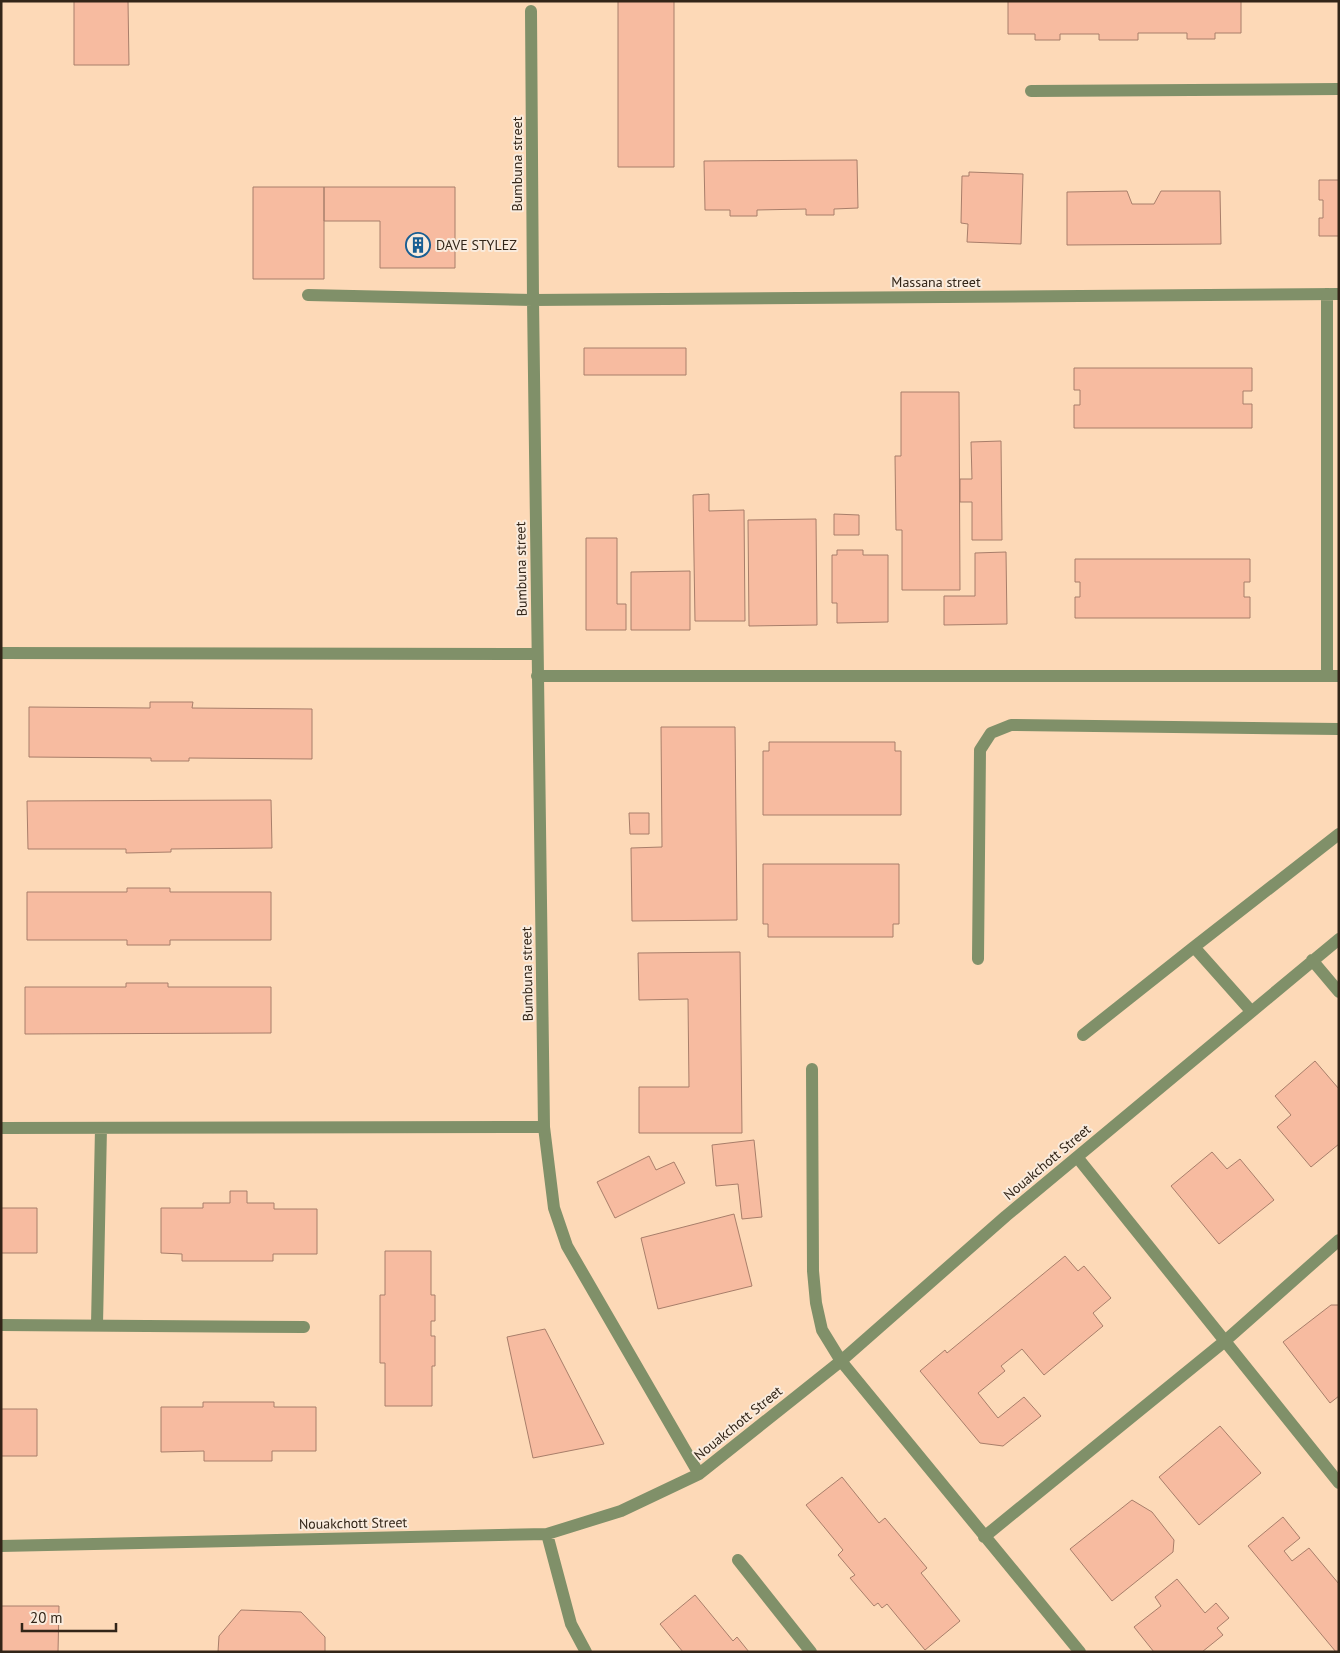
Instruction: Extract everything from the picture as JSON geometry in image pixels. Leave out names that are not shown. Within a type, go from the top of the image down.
[{"type":"street","name":"Bumbuna street","points":[[531,11],[537,676],[544,1126],[554,1208],[567,1246],[698,1474]]},
{"type":"street","points":[[1031,91],[1339,89]]},
{"type":"street","name":"Massana street","points":[[308,295],[533,300],[1333,294]]},
{"type":"street","points":[[537,676],[1333,676],[1333,294]]},
{"type":"street","points":[[1,653],[537,654]]},
{"type":"street","points":[[978,959],[980,750],[990,733],[1011,725],[1339,729]]},
{"type":"street","points":[[1083,1035],[1339,834]]},
{"type":"street","name":"Nouakchott Street","points":[[1,1546],[547,1534],[621,1511],[698,1474],[841,1361],[1077,1158],[1339,939]]},
{"type":"street","points":[[1194,947],[1251,1011]]},
{"type":"street","points":[[1312,960],[1339,992]]},
{"type":"street","points":[[812,1069],[813,1271],[816,1303],[822,1330],[841,1361],[984,1538],[1080,1652]]},
{"type":"street","points":[[1,1128],[544,1126]]},
{"type":"street","points":[[97,1325],[101,1128]]},
{"type":"street","points":[[1077,1158],[1339,1482]]},
{"type":"street","points":[[984,1538],[1225,1341],[1339,1240]]},
{"type":"street","points":[[1,1325],[304,1327]]},
{"type":"street","points":[[547,1534],[571,1624],[584,1651]]},
{"type":"street","points":[[738,1560],[811,1652]]},
{"type":"building","points":[[74,1],[128,1],[129,65],[74,65]]},
{"type":"building","points":[[618,1],[674,1],[674,167],[618,167]]},
{"type":"building","points":[[1008,1],[1241,1],[1241,33],[1215,33],[1215,39],[1187,39],[1187,33],[1138,33],[1138,40],[1099,40],[1099,34],[1060,34],[1060,40],[1035,40],[1035,34],[1008,34]]},
{"type":"building","points":[[857,160],[858,208],[834,209],[834,215],[806,215],[806,209],[757,210],[757,216],[730,216],[730,210],[705,210],[704,161]]},
{"type":"building","points":[[969,172],[1023,174],[1021,244],[967,242],[968,224],[961,223],[962,176],[969,176]]},
{"type":"building","points":[[1319,180],[1339,180],[1339,236],[1319,236],[1319,218],[1323,218],[1323,200],[1319,200]]},
{"type":"building","points":[[253,187],[324,187],[324,279],[253,279]]},
{"type":"building","name":"DAVE STYLEZ","points":[[324,187],[455,187],[455,268],[380,268],[380,221],[324,221]]},
{"type":"building","points":[[1127,191],[1132,204],[1154,204],[1161,191],[1220,191],[1221,244],[1067,245],[1067,192]]},
{"type":"building","points":[[584,348],[686,348],[686,375],[584,375]]},
{"type":"building","points":[[1074,368],[1252,368],[1252,391],[1243,391],[1243,404],[1252,404],[1252,428],[1074,428],[1074,405],[1080,405],[1080,390],[1074,390]]},
{"type":"building","points":[[901,392],[959,392],[960,590],[902,590],[902,530],[896,530],[895,456],[901,456]]},
{"type":"building","points":[[1001,441],[1002,540],[972,540],[972,502],[960,502],[960,479],[972,479],[971,442]]},
{"type":"building","points":[[709,494],[709,511],[744,510],[745,621],[695,621],[693,495]]},
{"type":"building","points":[[834,514],[859,515],[859,535],[834,535]]},
{"type":"building","points":[[816,519],[817,625],[749,626],[748,520]]},
{"type":"building","points":[[586,538],[617,538],[617,604],[626,604],[626,630],[586,630]]},
{"type":"building","points":[[837,550],[863,550],[863,555],[888,555],[888,622],[837,623],[837,603],[832,603],[832,555],[837,555]]},
{"type":"building","points":[[1006,552],[1007,624],[944,625],[944,596],[975,596],[975,553]]},
{"type":"building","points":[[1075,559],[1250,559],[1250,582],[1244,582],[1244,597],[1250,597],[1250,618],[1075,618],[1075,597],[1080,597],[1080,582],[1075,582]]},
{"type":"building","points":[[690,571],[690,630],[631,630],[631,572]]},
{"type":"building","points":[[150,702],[193,702],[192,708],[312,709],[312,759],[189,758],[189,761],[151,761],[151,758],[29,757],[29,707],[150,708]]},
{"type":"building","points":[[661,727],[735,727],[737,920],[632,921],[631,848],[662,847]]},
{"type":"building","points":[[769,742],[895,742],[895,751],[901,751],[901,815],[763,815],[763,751],[769,751]]},
{"type":"building","points":[[271,800],[272,848],[171,849],[171,852],[126,853],[126,849],[28,849],[27,801]]},
{"type":"building","points":[[629,813],[649,813],[649,834],[630,834]]},
{"type":"building","points":[[763,864],[899,864],[899,924],[893,924],[893,937],[768,937],[768,924],[763,924]]},
{"type":"building","points":[[127,888],[170,888],[170,892],[271,892],[271,940],[170,940],[170,945],[127,945],[127,940],[27,940],[27,892],[127,892]]},
{"type":"building","points":[[740,952],[742,1133],[639,1133],[639,1087],[689,1087],[688,999],[639,1000],[638,953]]},
{"type":"building","points":[[126,983],[168,983],[168,987],[271,987],[271,1033],[25,1034],[25,987],[126,987]]},
{"type":"building","points":[[1315,1061],[1339,1089],[1339,1144],[1311,1167],[1277,1127],[1291,1115],[1275,1096]]},
{"type":"building","points":[[754,1140],[762,1217],[742,1219],[738,1184],[716,1186],[712,1145]]},
{"type":"building","points":[[1212,1152],[1227,1169],[1240,1159],[1274,1200],[1219,1244],[1171,1186]]},
{"type":"building","points":[[649,1156],[656,1170],[674,1162],[685,1183],[615,1218],[597,1182]]},
{"type":"building","points":[[230,1191],[247,1191],[247,1203],[274,1203],[274,1209],[317,1209],[317,1254],[273,1254],[273,1261],[182,1261],[182,1254],[161,1253],[161,1208],[203,1208],[203,1203],[230,1203]]},
{"type":"building","points":[[1,1208],[37,1208],[37,1253],[1,1253]]},
{"type":"building","points":[[734,1214],[752,1286],[658,1309],[641,1238]]},
{"type":"building","points":[[385,1251],[431,1251],[431,1295],[435,1295],[435,1321],[431,1321],[431,1336],[435,1336],[435,1366],[432,1366],[432,1406],[385,1406],[385,1363],[380,1363],[380,1295],[385,1295]]},
{"type":"building","points":[[1065,1256],[1078,1271],[1084,1266],[1111,1298],[1093,1313],[1103,1326],[1044,1375],[1022,1349],[1001,1366],[1005,1371],[978,1393],[998,1418],[1024,1397],[1041,1416],[1003,1446],[980,1443],[920,1371],[945,1350],[947,1353]]},
{"type":"building","points":[[1331,1305],[1339,1305],[1339,1396],[1330,1403],[1283,1342]]},
{"type":"building","points":[[545,1329],[604,1444],[533,1458],[507,1337]]},
{"type":"building","points":[[203,1402],[274,1402],[274,1407],[316,1407],[316,1451],[272,1451],[272,1461],[204,1461],[204,1451],[161,1452],[161,1407],[203,1407]]},
{"type":"building","points":[[1,1409],[37,1409],[37,1456],[1,1456]]},
{"type":"building","points":[[1220,1426],[1261,1473],[1199,1525],[1159,1477]]},
{"type":"building","points":[[842,1477],[879,1523],[885,1518],[927,1568],[921,1573],[960,1621],[925,1650],[887,1604],[882,1608],[878,1603],[874,1606],[850,1578],[855,1575],[838,1555],[843,1550],[806,1505]]},
{"type":"building","points":[[1132,1500],[1152,1512],[1174,1540],[1173,1552],[1112,1601],[1070,1549]]},
{"type":"building","points":[[1283,1517],[1300,1538],[1284,1551],[1292,1561],[1309,1548],[1339,1584],[1339,1652],[1336,1652],[1248,1546]]},
{"type":"building","points":[[1177,1579],[1205,1613],[1216,1603],[1229,1618],[1217,1628],[1223,1635],[1202,1652],[1154,1652],[1134,1627],[1161,1606],[1155,1597]]},
{"type":"building","points":[[695,1595],[733,1641],[737,1637],[749,1652],[683,1652],[660,1624]]},
{"type":"building","points":[[1,1606],[59,1606],[58,1652],[1,1652]]},
{"type":"building","points":[[241,1610],[301,1612],[325,1637],[325,1652],[218,1652],[219,1636]]},
{"type":"place","name":"DAVE STYLEZ","points":[[418,245]]}]
